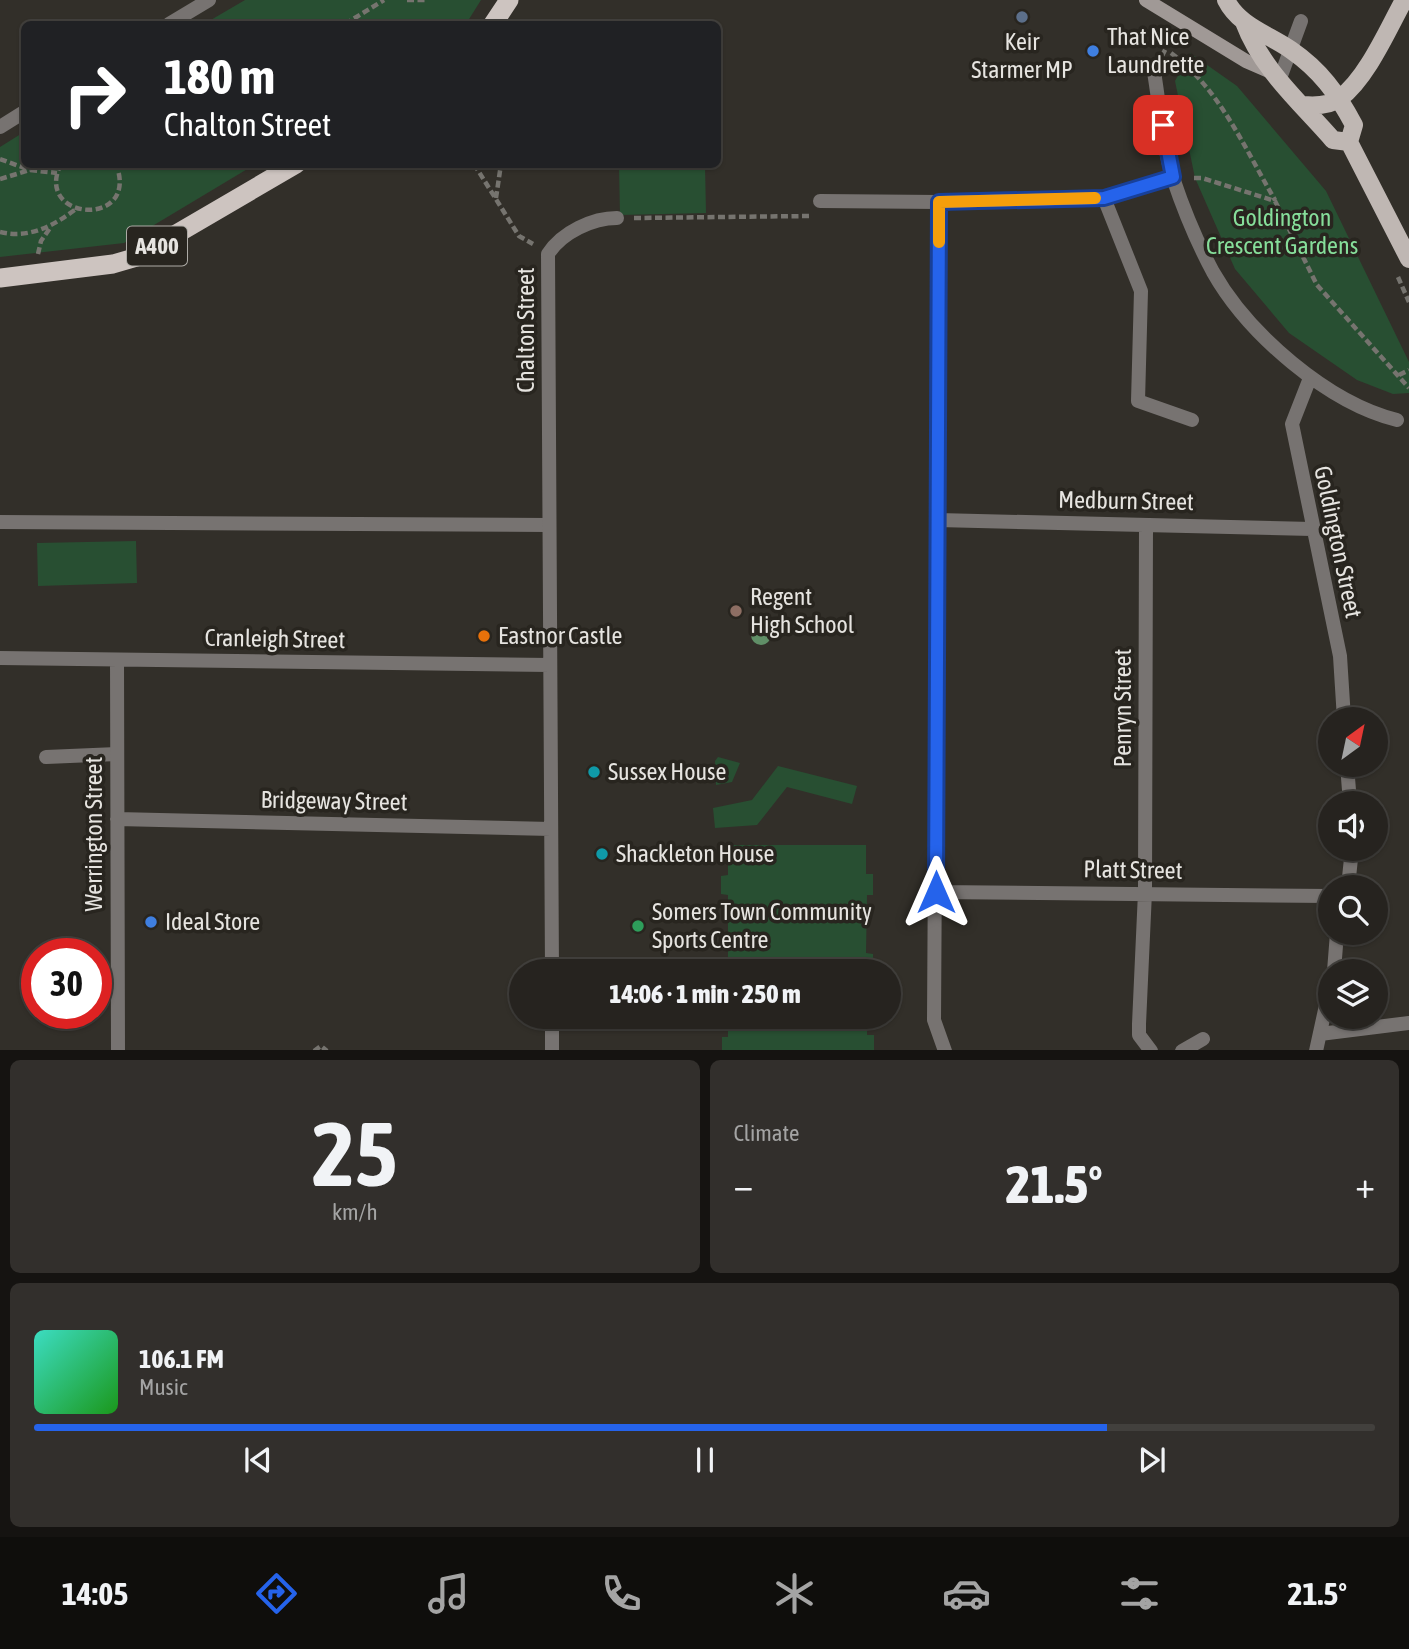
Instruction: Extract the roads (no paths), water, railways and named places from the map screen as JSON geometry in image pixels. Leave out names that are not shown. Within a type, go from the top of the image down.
[{"type":"highway","points":[[495,21],[509,0]]},
{"type":"highway","name":"A400","points":[[0,278],[113,264],[137,257],[289,168]]},
{"type":"main road","points":[[1146,0],[1274,76]]},
{"type":"main road","points":[[1225,0],[1244,22],[1290,49],[1320,73],[1340,99],[1354,125],[1349,142],[1409,259]]},
{"type":"main road","points":[[1303,105],[1318,106],[1340,99],[1378,47],[1404,0]]},
{"type":"main road","points":[[1244,22],[1254,48],[1274,76],[1333,140],[1349,142]]},
{"type":"street","points":[[174,21],[209,0]]},
{"type":"street","points":[[1274,76],[1287,67],[1290,49],[1301,21]]},
{"type":"street","points":[[1154,72],[1173,177],[1214,272],[1258,330],[1310,378],[1369,413],[1397,420]]},
{"type":"street","points":[[0,127],[21,114]]},
{"type":"street","points":[[820,201],[939,202],[1104,198],[1173,177]]},
{"type":"street","points":[[1104,198],[1141,291],[1138,401],[1192,420]]},
{"type":"street","points":[[939,202],[934,1020],[945,1050]]},
{"type":"street","name":"Chalton Street","points":[[551,959],[548,254],[560,241],[597,218],[617,218]]},
{"type":"street","name":"Goldington Street","points":[[1310,378],[1292,424],[1340,656],[1343,707]]},
{"type":"street","name":"Medburn Street","points":[[938,520],[1312,529]]},
{"type":"street","points":[[0,522],[548,525]]},
{"type":"street","name":"Penryn Street","points":[[1146,524],[1145,892],[1139,1035],[1150,1050]]},
{"type":"street","name":"Cranleigh Street","points":[[0,658],[550,665]]},
{"type":"street","name":"Werrington Street","points":[[117,660],[118,1050]]},
{"type":"street","points":[[46,757],[117,754]]},
{"type":"street","name":"Bridgeway Street","points":[[117,819],[551,829]]},
{"type":"street","name":"Platt Street","points":[[936,892],[1318,896]]},
{"type":"street","points":[[1320,1034],[1409,1023]]},
{"type":"street","points":[[552,1029],[552,1050]]},
{"type":"street","points":[[1316,1050],[1321,1029]]},
{"type":"street","points":[[1184,1050],[1203,1039]]},
{"type":"place","name":"Keir Starmer MP","points":[[1022,17]]},
{"type":"place","name":"That Nice Laundrette","points":[[1093,51]]},
{"type":"place","name":"Regent High School","points":[[736,611]]},
{"type":"place","name":"Eastnor Castle","points":[[484,636]]},
{"type":"place","name":"Sussex House","points":[[594,772]]},
{"type":"place","name":"Shackleton House","points":[[602,854]]},
{"type":"place","name":"Ideal Store","points":[[151,922]]},
{"type":"place","name":"Somers Town Community Sports Centre","points":[[638,926]]},
{"type":"park label","name":"Goldington Crescent Gardens","points":[[1282,232]]}]
